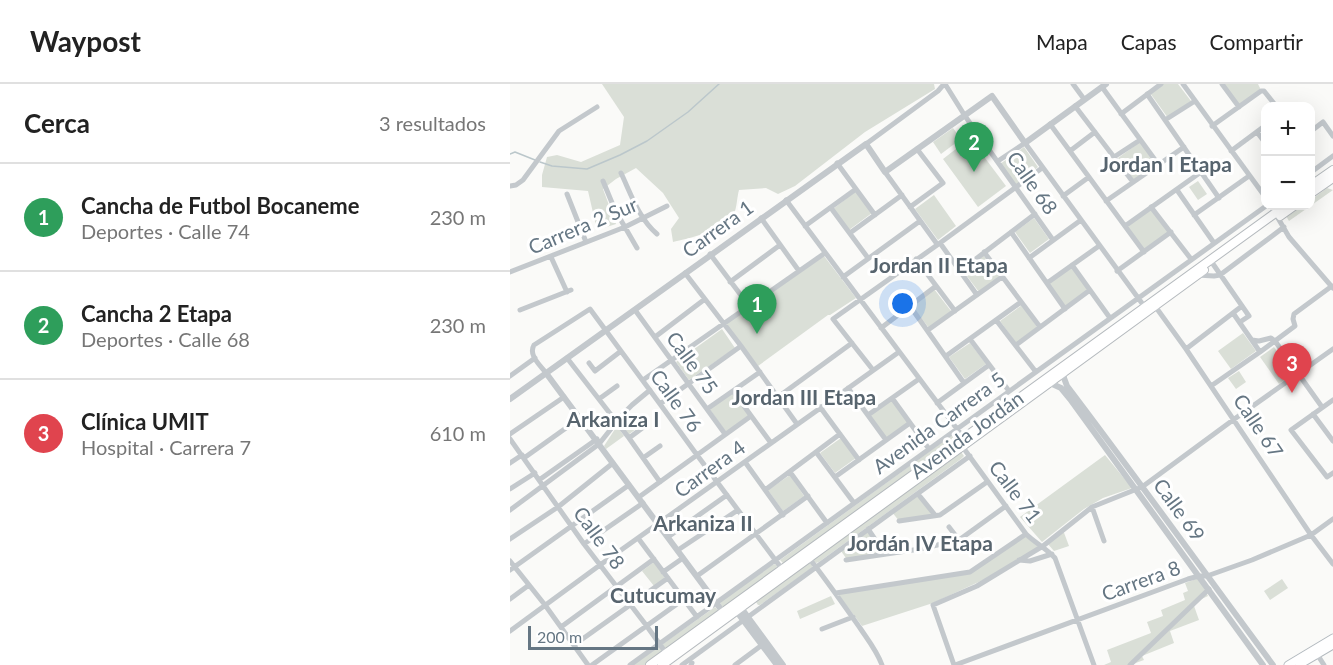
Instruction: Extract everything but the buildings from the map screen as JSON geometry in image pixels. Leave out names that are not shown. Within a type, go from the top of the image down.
[{"type":"main road","points":[[1315,183],[1333,170]]},
{"type":"main road","points":[[1315,191],[1333,178]]},
{"type":"main road","name":"Avenida Jordán","points":[[662,665],[782,569],[1064,372],[1213,264],[1275,212]]},
{"type":"main road","name":"Avenida Jordán","points":[[650,665],[723,612],[736,606],[809,557],[1144,306],[1275,212]]},
{"type":"main road","points":[[1288,665],[1333,638]]},
{"type":"main road","points":[[1299,665],[1333,645]]},
{"type":"street","name":"Calle 68","points":[[945,84],[1053,240]]},
{"type":"street","name":"Carrera 1","points":[[510,399],[866,144],[945,84]]},
{"type":"street","points":[[1073,84],[1084,99]]},
{"type":"street","points":[[1121,114],[1161,84]]},
{"type":"street","points":[[1183,84],[1261,192]]},
{"type":"street","points":[[1222,84],[1239,107]]},
{"type":"street","points":[[998,161],[1104,86],[1121,114],[1158,164]]},
{"type":"street","points":[[1212,126],[1263,90],[1272,102]]},
{"type":"street","points":[[1147,94],[1219,198]]},
{"type":"street","points":[[885,172],[992,96],[1144,306]]},
{"type":"street","points":[[1166,120],[1195,101]]},
{"type":"street","points":[[1075,106],[1133,182]]},
{"type":"street","points":[[510,186],[523,180],[560,131],[597,107]]},
{"type":"street","points":[[1315,129],[1323,122],[1333,136]]},
{"type":"street","points":[[1050,124],[1144,252]]},
{"type":"street","points":[[1231,152],[1261,129]]},
{"type":"street","points":[[1070,151],[1095,132]]},
{"type":"street","points":[[1257,132],[1261,137]]},
{"type":"street","points":[[1114,158],[1140,140]]},
{"type":"street","points":[[866,144],[910,207],[977,295]]},
{"type":"street","points":[[1106,201],[1184,147]]},
{"type":"street","points":[[910,207],[943,183],[917,148]]},
{"type":"street","points":[[1315,169],[1333,156]]},
{"type":"street","points":[[837,163],[875,215]]},
{"type":"street","points":[[873,370],[833,319],[1042,168]]},
{"type":"street","points":[[1125,226],[1201,172]]},
{"type":"street","points":[[621,173],[644,218],[657,234]]},
{"type":"street","points":[[1194,215],[1249,176]]},
{"type":"street","points":[[1063,196],[1089,177]]},
{"type":"street","points":[[603,181],[615,210],[637,248]]},
{"type":"street","points":[[805,226],[856,189]]},
{"type":"street","points":[[1177,190],[1214,243]]},
{"type":"street","points":[[567,194],[586,242]]},
{"type":"street","points":[[850,234],[902,195]]},
{"type":"street","name":"Calle 71","points":[[786,200],[956,429],[987,482],[1026,534],[1052,554],[1058,563],[1094,665]]},
{"type":"street","name":"Carrera 2 Sur","points":[[510,272],[625,227],[667,206]]},
{"type":"street","points":[[1151,207],[1191,259]]},
{"type":"street","points":[[831,208],[868,258]]},
{"type":"street","name":"Avenida Carrera 5","points":[[630,665],[1261,210]]},
{"type":"street","points":[[1211,386],[1295,326],[1294,314],[1332,287],[1289,237],[1275,212]]},
{"type":"street","points":[[960,271],[1035,214]]},
{"type":"street","points":[[761,218],[799,271]]},
{"type":"street","points":[[843,277],[920,220]]},
{"type":"street","points":[[1029,258],[1080,220]]},
{"type":"street","points":[[1197,275],[1220,275],[1284,227]]},
{"type":"street","points":[[1011,232],[1065,309]]},
{"type":"street","points":[[1117,271],[1171,232]]},
{"type":"street","points":[[730,282],[780,245]]},
{"type":"street","points":[[1047,283],[1100,246]]},
{"type":"street","points":[[984,252],[1040,327]]},
{"type":"street","points":[[643,380],[825,253]]},
{"type":"street","points":[[710,254],[749,306]]},
{"type":"street","points":[[520,310],[569,291],[551,256]]},
{"type":"street","points":[[916,259],[955,311]]},
{"type":"street","points":[[1213,264],[1249,316],[1240,322]]},
{"type":"street","points":[[1072,265],[1110,318]]},
{"type":"street","points":[[685,273],[797,424]]},
{"type":"street","points":[[928,330],[1002,277]]},
{"type":"street","points":[[881,328],[936,286]]},
{"type":"street","points":[[1016,345],[1090,290]]},
{"type":"street","points":[[655,337],[705,299]]},
{"type":"street","points":[[946,356],[1021,302]]},
{"type":"street","points":[[910,306],[964,383]]},
{"type":"street","name":"Calle 67","points":[[1155,306],[1333,564]]},
{"type":"street","points":[[1186,349],[1242,306]]},
{"type":"street","name":"Calle 76","points":[[535,358],[532,348],[534,345],[590,309],[782,569]]},
{"type":"street","name":"Calle 75","points":[[635,310],[725,434]]},
{"type":"street","points":[[1233,313],[1260,352]]},
{"type":"street","points":[[996,320],[1036,372]]},
{"type":"street","points":[[1252,340],[1271,338],[1275,341],[1322,407]]},
{"type":"street","points":[[970,339],[1009,391]]},
{"type":"street","points":[[778,397],[852,343]]},
{"type":"street","points":[[660,404],[741,346]]},
{"type":"street","points":[[955,665],[933,605],[977,586],[1043,546],[1092,507],[1139,488],[1333,349]]},
{"type":"street","points":[[589,363],[595,371],[621,351]]},
{"type":"street","name":"Carrera 4","points":[[510,631],[899,352]]},
{"type":"street","points":[[510,376],[535,358],[723,612]]},
{"type":"street","points":[[567,358],[660,482]]},
{"type":"street","points":[[937,403],[989,365]]},
{"type":"street","points":[[707,409],[760,372]]},
{"type":"street","name":"Calle 69","points":[[1064,372],[1066,385],[1116,450],[1199,576],[1263,665]]},
{"type":"street","points":[[868,415],[918,379]]},
{"type":"street","name":"Calle 69","points":[[1050,382],[1061,388],[1273,665]]},
{"type":"street","points":[[599,399],[617,386]]},
{"type":"street","points":[[848,388],[886,440]]},
{"type":"street","points":[[510,510],[541,482],[604,437],[632,405],[650,390]]},
{"type":"street","points":[[733,391],[771,443]]},
{"type":"street","points":[[510,434],[564,397]]},
{"type":"street","points":[[892,398],[929,449]]},
{"type":"street","points":[[1333,400],[1291,430],[1327,477],[1333,473]]},
{"type":"street","points":[[820,407],[859,460]]},
{"type":"street","points":[[1313,414],[1330,432],[1333,440]]},
{"type":"street","points":[[584,544],[641,500],[660,482],[751,416]]},
{"type":"street","points":[[510,464],[580,418]]},
{"type":"street","points":[[834,477],[910,423]]},
{"type":"street","points":[[629,438],[645,426]]},
{"type":"street","points":[[765,490],[840,434]]},
{"type":"street","name":"Calle 78","points":[[510,439],[571,527],[666,653]]},
{"type":"street","points":[[643,458],[660,446]]},
{"type":"street","points":[[816,452],[854,503]]},
{"type":"street","points":[[682,665],[691,663],[746,618],[970,456]]},
{"type":"street","points":[[745,462],[783,515]]},
{"type":"street","points":[[510,539],[558,507],[613,463]]},
{"type":"street","points":[[790,472],[827,523]]},
{"type":"street","points":[[510,489],[535,473]]},
{"type":"street","points":[[899,521],[938,515],[987,482]]},
{"type":"street","points":[[512,569],[629,484]]},
{"type":"street","points":[[918,494],[938,515]]},
{"type":"street","points":[[668,537],[727,495]]},
{"type":"street","points":[[697,576],[808,496]]},
{"type":"street","points":[[846,560],[920,549],[959,540],[1006,506]]},
{"type":"street","points":[[1092,507],[1104,541]]},
{"type":"street","points":[[678,550],[738,510]]},
{"type":"street","name":"Carrera 8","points":[[955,665],[1199,576],[1207,576],[1270,553],[1311,535],[1333,519]]},
{"type":"street","points":[[949,527],[959,540]]},
{"type":"street","points":[[868,529],[885,554]]},
{"type":"street","points":[[836,593],[970,572],[1026,534]]},
{"type":"street","points":[[638,538],[697,617]]},
{"type":"street","points":[[1019,560],[1030,561],[1052,554]]},
{"type":"street","points":[[809,557],[853,618],[878,655],[882,665]]},
{"type":"street","points":[[663,572],[683,558]]},
{"type":"street","points":[[561,627],[654,559]]},
{"type":"street","points":[[510,561],[512,569],[529,585],[590,665],[684,598]]},
{"type":"street","points":[[574,645],[668,578]]},
{"type":"street","points":[[510,598],[529,585]]},
{"type":"street","points":[[1130,665],[1209,589]]},
{"type":"street","points":[[736,606],[783,665]]},
{"type":"street","points":[[746,618],[777,665]]},
{"type":"street","points":[[822,630],[853,618]]},
{"type":"street","points":[[735,665],[762,645]]},
{"type":"street","points":[[1317,654],[1324,665]]},
{"type":"shaded area","points":[[602,84],[934,84],[935,89],[865,132],[795,186],[778,194],[766,188],[739,190],[736,208],[731,219],[707,233],[673,242],[671,229],[679,218],[663,193],[636,168],[603,189],[616,224],[597,230],[588,191],[542,187],[542,175],[547,157],[557,155],[581,162],[620,145],[624,117]]},
{"type":"shaded area","points":[[1162,84],[1178,84],[1191,101],[1168,118],[1150,93]]},
{"type":"shaded area","points":[[1223,84],[1258,84],[1261,90],[1238,105]]},
{"type":"shaded area","points":[[953,128],[961,139],[941,154],[933,142]]},
{"type":"shaded area","points":[[970,138],[1006,186],[978,207],[943,159]]},
{"type":"shaded area","points":[[1140,142],[1156,164],[1134,180],[1118,158]]},
{"type":"shaded area","points":[[1024,147],[1038,167],[1016,186],[1000,164]]},
{"type":"shaded area","points":[[1198,181],[1207,194],[1198,200],[1189,187]]},
{"type":"shaded area","points":[[1327,188],[1333,190],[1315,203],[1315,197]]},
{"type":"shaded area","points":[[856,191],[872,213],[849,230],[833,209]]},
{"type":"shaded area","points":[[934,195],[956,226],[938,240],[915,209]]},
{"type":"shaded area","points":[[1151,209],[1169,232],[1144,251],[1126,227]]},
{"type":"shaded area","points":[[1296,210],[1305,210],[1289,221],[1286,216]]},
{"type":"shaded area","points":[[1034,218],[1049,239],[1030,253],[1015,232]]},
{"type":"shaded area","points":[[983,255],[1000,276],[979,292],[963,271]]},
{"type":"shaded area","points":[[824,256],[856,298],[828,315],[758,366],[726,324]]},
{"type":"shaded area","points":[[1072,265],[1090,290],[1065,309],[1048,283]]},
{"type":"shaded area","points":[[934,289],[951,311],[929,328],[912,306]]},
{"type":"shaded area","points":[[1022,305],[1037,327],[1016,343],[1000,321]]},
{"type":"shaded area","points":[[722,329],[735,348],[689,380],[676,362]]},
{"type":"shaded area","points":[[1243,333],[1256,351],[1231,369],[1218,351]]},
{"type":"shaded area","points":[[970,343],[986,364],[965,379],[949,357]]},
{"type":"shaded area","points":[[1274,347],[1293,374],[1279,384],[1260,357]]},
{"type":"shaded area","points":[[1239,371],[1246,382],[1236,389],[1228,378]]},
{"type":"shaded area","points":[[733,392],[749,415],[726,432],[709,408]]},
{"type":"shaded area","points":[[893,399],[909,422],[885,439],[869,416]]},
{"type":"shaded area","points":[[626,414],[636,429],[628,435],[620,423]]},
{"type":"shaded area","points":[[617,426],[624,436],[606,449],[604,446]]},
{"type":"shaded area","points":[[955,433],[958,436],[957,440],[786,562],[783,563],[780,560]]},
{"type":"shaded area","points":[[841,438],[856,458],[835,473],[820,453]]},
{"type":"shaded area","points":[[961,452],[964,456],[961,459],[819,562],[816,563],[813,560]]},
{"type":"shaded area","points":[[1105,455],[1132,488],[1103,498],[1084,509],[1042,542],[1020,517]]},
{"type":"shaded area","points":[[790,475],[804,496],[783,511],[768,490]]},
{"type":"shaded area","points":[[918,494],[935,515],[899,521],[892,512]]},
{"type":"shaded area","points":[[1063,530],[1069,546],[1054,551],[1047,543]]},
{"type":"shaded area","points":[[867,531],[883,554],[848,561],[841,551]]},
{"type":"shaded area","points":[[1025,536],[1039,547],[983,580],[933,603],[862,626],[838,594],[971,572]]},
{"type":"shaded area","points":[[654,562],[665,578],[654,586],[642,571]]},
{"type":"shaded area","points":[[808,563],[812,564],[812,568],[758,605],[757,599]]},
{"type":"shaded area","points":[[775,564],[776,569],[722,606],[720,603],[722,600]]},
{"type":"shaded area","points":[[1199,578],[1208,596],[1193,603],[1199,620],[1170,631],[1174,643],[1142,656],[1144,660],[1130,665],[1104,665],[1111,662],[1107,650],[1151,633],[1147,622],[1163,616],[1161,610],[1185,600],[1183,593],[1188,591],[1185,583]]},
{"type":"shaded area","points":[[1282,579],[1288,588],[1270,600],[1264,591]]},
{"type":"shaded area","points":[[831,596],[835,604],[800,619],[797,611]]},
{"type":"shaded area","points":[[715,607],[718,610],[716,613],[646,665],[633,665]]},
{"type":"waterway","points":[[540,162],[552,166],[587,169],[620,155],[647,141],[688,112],[719,84]]},
{"type":"waterway","points":[[510,154],[515,152],[535,160]]},
{"type":"place","name":"Cancha 2 Etapa","points":[[974,172]]},
{"type":"place","name":"Cancha de Futbol Bocaneme","points":[[757,334]]},
{"type":"place","name":"Clínica UMIT","points":[[1292,393]]},
{"type":"district","name":"Jordan I Etapa","points":[[1166,165]]},
{"type":"district","name":"Jordan II Etapa","points":[[939,266]]},
{"type":"district","name":"Jordan III Etapa","points":[[804,398]]},
{"type":"district","name":"Arkaniza I","points":[[613,420]]},
{"type":"district","name":"Arkaniza II","points":[[703,524]]},
{"type":"district","name":"Jordán IV Etapa","points":[[920,544]]},
{"type":"district","name":"Cutucumay","points":[[663,596]]}]
